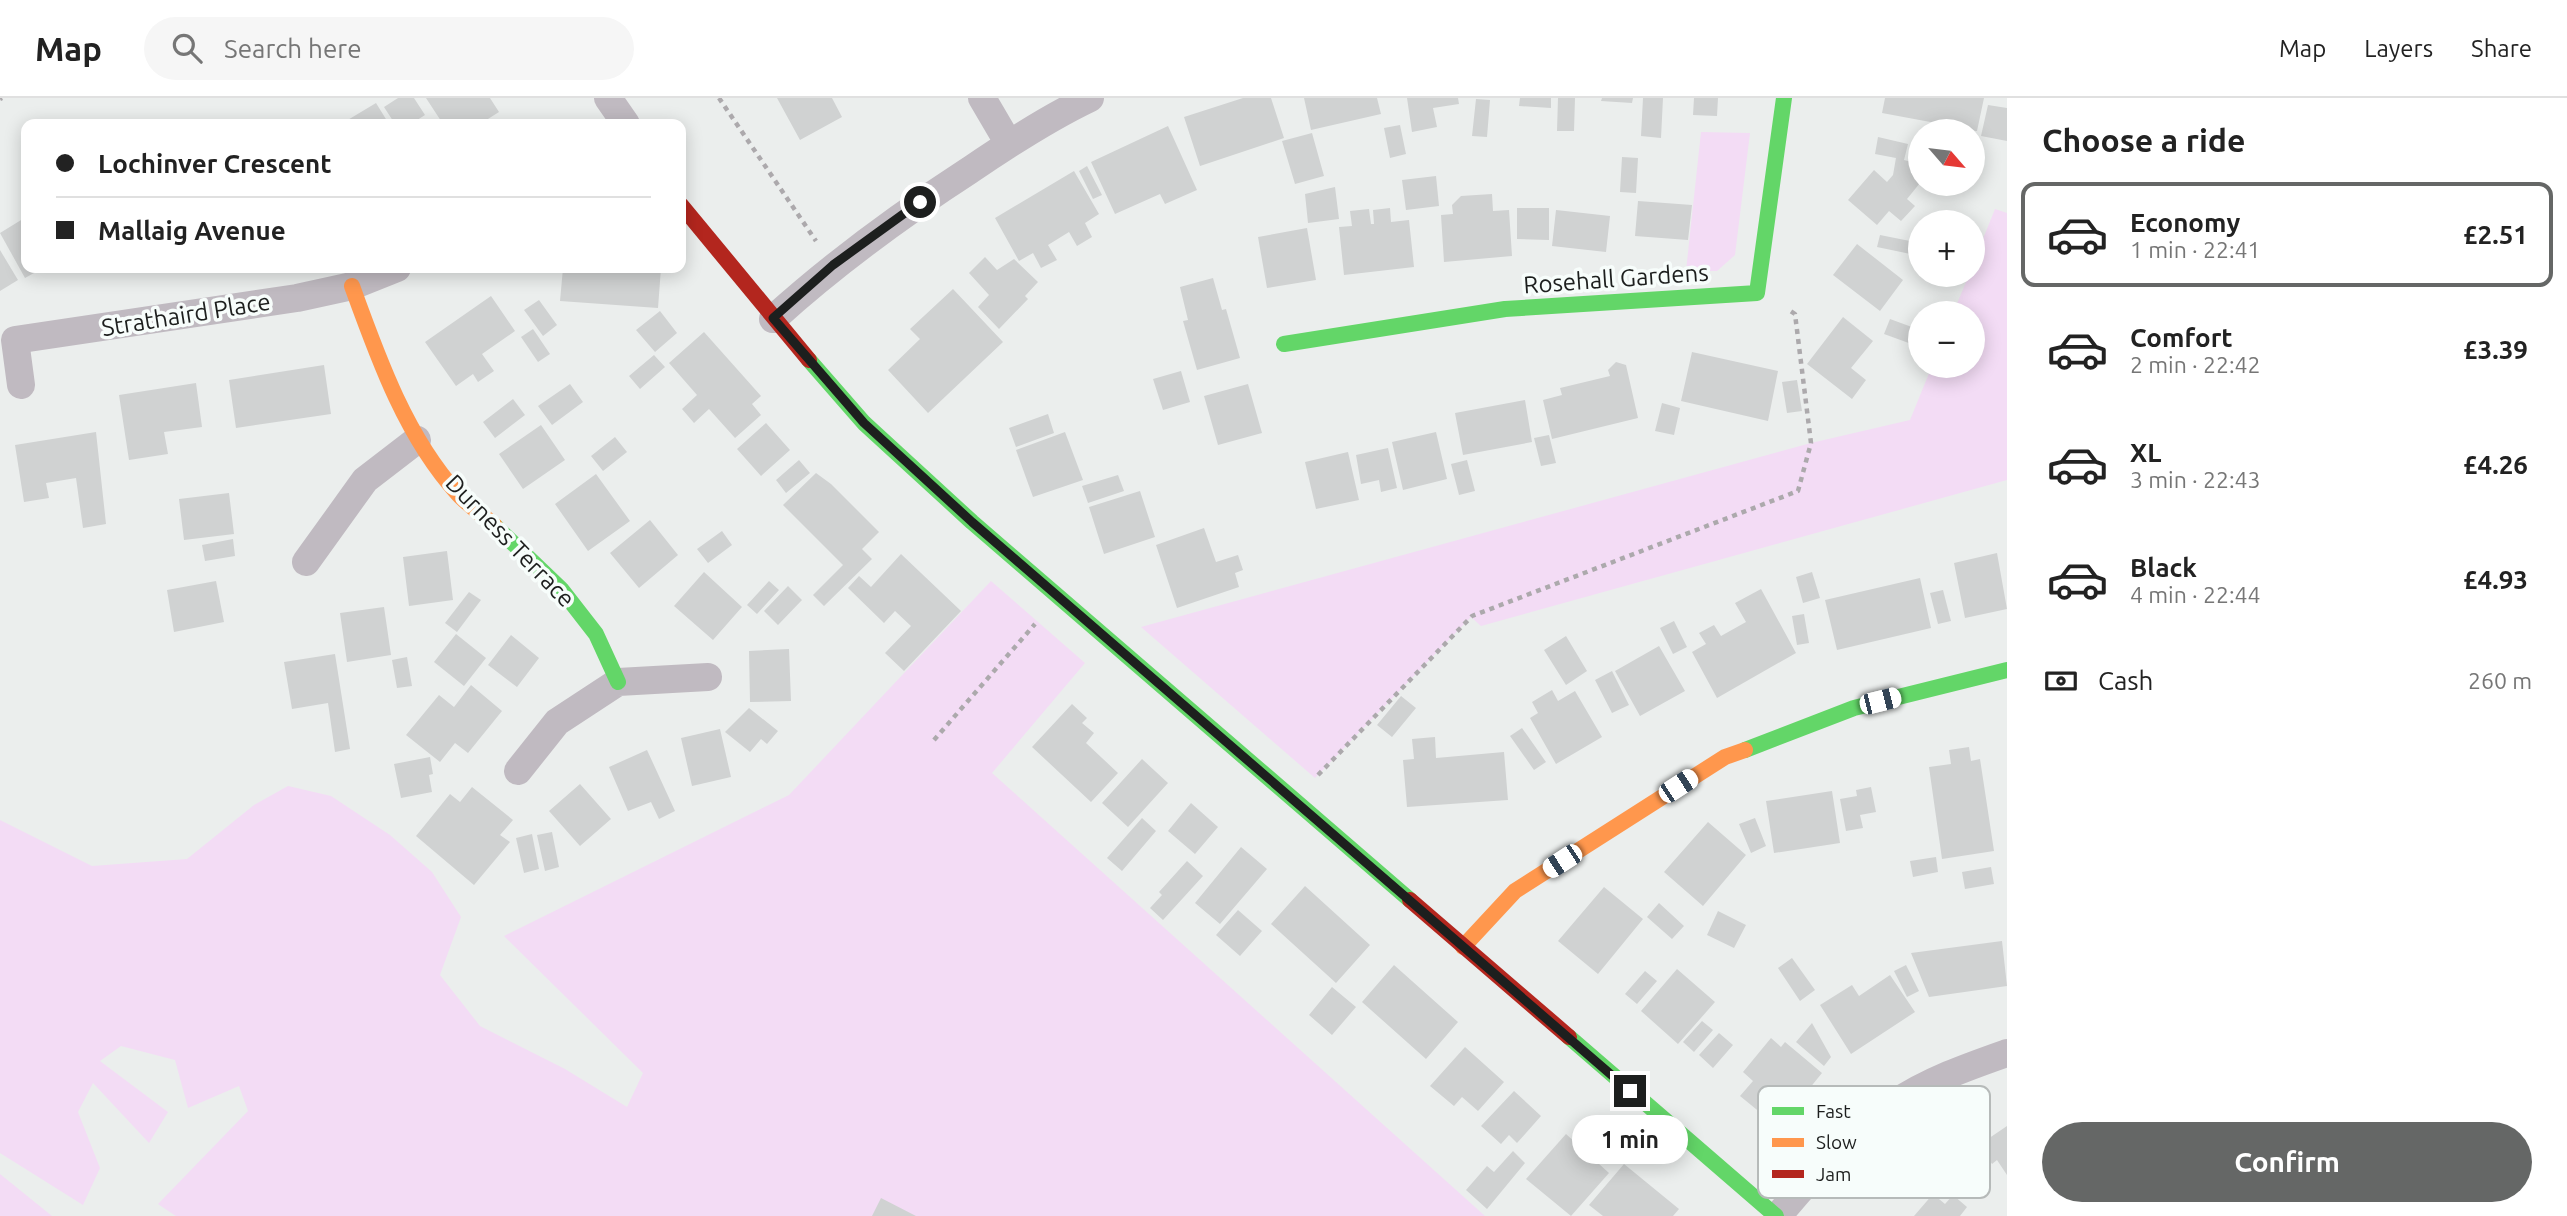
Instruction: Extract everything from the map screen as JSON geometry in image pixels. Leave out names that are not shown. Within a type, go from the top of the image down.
[{"type":"street","points":[[982,98],[1009,144]]},
{"type":"street","points":[[773,318],[833,265],[1009,144],[1090,98]]},
{"type":"street","points":[[1757,293],[1784,98]]},
{"type":"street","points":[[686,211],[773,318],[864,423],[1058,597],[1777,1216],[1793,1198]]},
{"type":"street","name":"Strathaird Place","points":[[21,385],[15,340],[297,298],[352,286],[384,273]]},
{"type":"street","name":"Durness Terrace","points":[[352,286],[370,337],[417,440],[459,495],[512,540],[561,589],[596,634],[618,681]]},
{"type":"street","name":"Rosehall Gardens","points":[[1284,344],[1505,309],[1757,293]]},
{"type":"street","points":[[306,562],[365,480],[417,440]]},
{"type":"street","points":[[1463,947],[1515,891],[1725,757],[1854,708],[2007,670]]},
{"type":"street","points":[[518,771],[557,722],[618,681],[708,677]]},
{"type":"street","points":[[1929,1086],[1968,1067],[2007,1053]]},
{"type":"path","points":[[719,98],[833,265]]},
{"type":"path","points":[[1296,800],[1472,616],[1798,491],[1811,443],[1796,314],[1757,293]]},
{"type":"path","points":[[934,740],[1058,597]]},
{"type":"shaded area","points":[[1701,132],[1750,133],[1735,255],[1717,271],[1686,271]]},
{"type":"shaded area","points":[[1995,209],[2007,213],[2007,480],[1481,626],[1471,617],[1315,778],[1141,627],[1811,443],[1910,420],[1927,378],[1985,378],[1985,301],[1958,301],[1964,287],[1985,287],[1985,234]]},
{"type":"shaded area","points":[[991,581],[1085,663],[992,773],[1485,1216],[176,1216],[158,1204],[248,1111],[239,1086],[188,1108],[175,1060],[121,1046],[100,1061],[168,1112],[149,1143],[93,1083],[78,1112],[100,1168],[83,1205],[0,1153],[0,820],[92,866],[187,859],[254,805],[288,786],[331,796],[390,835],[432,872],[461,917],[440,975],[480,1026],[565,1069],[627,1107],[643,1073],[504,936],[789,795]]},
{"type":"shaded area","points":[[0,1174],[52,1216],[0,1216]]},
{"type":"building","points":[[398,98],[414,98],[425,115],[419,119],[392,119],[384,107]]},
{"type":"building","points":[[426,98],[490,98],[499,112],[488,119],[440,119]]},
{"type":"building","points":[[777,98],[832,98],[842,117],[800,140]]},
{"type":"building","points":[[1243,98],[1271,98],[1284,138],[1200,166],[1184,117]]},
{"type":"building","points":[[1304,98],[1377,98],[1381,114],[1311,130]]},
{"type":"building","points":[[1407,98],[1458,98],[1459,104],[1433,108],[1437,127],[1412,132]]},
{"type":"building","points":[[1520,98],[1551,98],[1551,108],[1519,106]]},
{"type":"building","points":[[1558,98],[1575,98],[1574,131],[1557,131]]},
{"type":"building","points":[[1602,98],[1633,98],[1632,103],[1601,101]]},
{"type":"building","points":[[1643,98],[1663,98],[1661,138],[1641,136]]},
{"type":"building","points":[[1694,98],[1718,98],[1717,116],[1693,115]]},
{"type":"building","points":[[1885,98],[1984,98],[1980,119],[1914,119],[1882,113]]},
{"type":"building","points":[[1476,99],[1490,100],[1487,137],[1472,136]]},
{"type":"building","points":[[376,103],[386,119],[349,119]]},
{"type":"building","points":[[1988,105],[2007,108],[2007,141],[1985,137]]},
{"type":"building","points":[[1400,125],[1406,154],[1390,158],[1384,128]]},
{"type":"building","points":[[1168,126],[1197,190],[1165,204],[1160,194],[1115,214],[1091,162]]},
{"type":"building","points":[[1312,133],[1324,176],[1295,184],[1282,141]]},
{"type":"building","points":[[1878,137],[1908,144],[1904,160],[1908,161],[1909,196],[1907,199],[1915,206],[1908,210],[1901,221],[1889,211],[1877,225],[1848,200],[1874,170],[1887,182],[1893,175],[1896,158],[1875,154]]},
{"type":"building","points":[[1622,157],[1638,158],[1636,193],[1620,192]]},
{"type":"building","points":[[1087,166],[1102,195],[1093,199],[1079,171]]},
{"type":"building","points":[[1074,171],[1099,214],[1085,223],[1092,237],[1077,246],[1069,232],[1048,245],[1057,260],[1041,268],[1033,253],[1019,261],[995,218]]},
{"type":"building","points":[[1436,176],[1439,206],[1406,210],[1402,180]]},
{"type":"building","points":[[1335,187],[1339,219],[1308,223],[1305,194]]},
{"type":"building","points":[[1492,194],[1493,211],[1509,210],[1512,256],[1444,262],[1441,215],[1453,214],[1452,205],[1461,196]]},
{"type":"building","points":[[1638,201],[1692,205],[1688,240],[1635,236]]},
{"type":"building","points":[[1390,208],[1391,222],[1409,220],[1414,267],[1344,275],[1339,227],[1352,226],[1350,211],[1369,209],[1371,224],[1374,224],[1373,210]]},
{"type":"building","points":[[1517,208],[1549,208],[1549,240],[1517,239]]},
{"type":"building","points":[[1556,210],[1610,216],[1606,252],[1552,246]]},
{"type":"building","points":[[21,220],[21,271],[0,233]]},
{"type":"building","points":[[1307,228],[1316,280],[1267,288],[1258,237]]},
{"type":"building","points":[[1880,235],[1908,241],[1908,253],[1877,247]]},
{"type":"building","points":[[1857,244],[1903,280],[1880,311],[1833,275]]},
{"type":"building","points":[[0,250],[18,280],[0,291]]},
{"type":"building","points":[[985,257],[997,270],[1014,259],[1038,282],[1025,296],[1028,299],[999,329],[978,307],[989,295],[969,273]]},
{"type":"building","points":[[563,273],[661,273],[658,308],[560,301]]},
{"type":"building","points":[[1213,278],[1222,310],[1226,309],[1240,358],[1197,370],[1183,321],[1188,320],[1180,287]]},
{"type":"building","points":[[953,289],[1003,342],[928,413],[888,370],[920,339],[910,329]]},
{"type":"building","points":[[491,296],[515,331],[482,354],[494,371],[478,382],[473,374],[456,386],[425,342]]},
{"type":"building","points":[[539,300],[557,325],[543,336],[524,310]]},
{"type":"building","points":[[660,311],[677,333],[655,352],[636,330]]},
{"type":"building","points":[[1843,317],[1873,341],[1851,368],[1866,380],[1852,399],[1807,364]]},
{"type":"building","points":[[1890,319],[1908,326],[1908,343],[1884,334]]},
{"type":"building","points":[[533,329],[550,354],[538,362],[521,337]]},
{"type":"building","points":[[704,332],[761,396],[752,404],[761,415],[735,438],[709,409],[694,423],[682,409],[697,395],[669,363]]},
{"type":"building","points":[[1692,352],[1778,371],[1768,421],[1681,401]]},
{"type":"building","points":[[654,355],[665,367],[640,389],[629,376]]},
{"type":"building","points":[[1616,362],[1626,365],[1638,418],[1552,439],[1543,400],[1562,395],[1560,388],[1610,376],[1608,370]]},
{"type":"building","points":[[324,365],[331,414],[236,428],[229,380]]},
{"type":"building","points":[[1181,371],[1190,402],[1163,410],[1153,379]]},
{"type":"building","points":[[1797,380],[1802,411],[1787,413],[1782,382]]},
{"type":"building","points":[[196,383],[202,427],[164,432],[168,454],[129,460],[119,395]]},
{"type":"building","points":[[570,384],[583,402],[552,425],[538,406]]},
{"type":"building","points":[[1248,384],[1262,433],[1218,445],[1204,396]]},
{"type":"building","points":[[513,399],[525,415],[495,438],[483,422]]},
{"type":"building","points":[[1525,400],[1532,442],[1463,455],[1455,413]]},
{"type":"building","points":[[1662,403],[1680,408],[1674,435],[1655,431]]},
{"type":"building","points":[[1048,414],[1054,433],[1016,447],[1009,428]]},
{"type":"building","points":[[766,423],[790,450],[761,476],[737,449]]},
{"type":"building","points":[[541,425],[565,460],[523,489],[499,454]]},
{"type":"building","points":[[96,432],[106,524],[83,528],[76,478],[46,483],[49,498],[24,502],[15,445]]},
{"type":"building","points":[[1065,432],[1083,480],[1033,497],[1016,450]]},
{"type":"building","points":[[1436,432],[1447,479],[1403,490],[1392,442]]},
{"type":"building","points":[[1549,435],[1556,463],[1541,466],[1534,438]]},
{"type":"building","points":[[615,437],[627,452],[603,471],[591,456]]},
{"type":"building","points":[[1388,448],[1397,488],[1381,492],[1379,480],[1361,484],[1356,455]]},
{"type":"building","points":[[1348,452],[1359,500],[1316,509],[1305,462]]},
{"type":"building","points":[[799,460],[810,473],[786,493],[776,480]]},
{"type":"building","points":[[1467,460],[1475,491],[1459,495],[1451,464]]},
{"type":"building","points":[[816,473],[831,484],[879,532],[862,549],[872,559],[824,606],[813,595],[843,565],[783,505]]},
{"type":"building","points":[[596,474],[630,521],[588,551],[555,504]]},
{"type":"building","points":[[1118,475],[1124,491],[1088,503],[1082,486]]},
{"type":"building","points":[[1140,491],[1155,537],[1104,554],[1089,507]]},
{"type":"building","points":[[229,493],[234,534],[184,540],[179,499]]},
{"type":"building","points":[[650,520],[678,555],[639,588],[610,553]]},
{"type":"building","points":[[1204,528],[1216,562],[1238,555],[1243,570],[1235,573],[1239,587],[1177,608],[1156,545]]},
{"type":"building","points":[[722,531],[732,545],[708,563],[697,549]]},
{"type":"building","points":[[233,539],[235,556],[205,561],[202,545]]},
{"type":"building","points":[[447,551],[453,600],[409,606],[403,557]]},
{"type":"building","points":[[1997,553],[2007,609],[1965,618],[1954,563]]},
{"type":"building","points":[[901,554],[961,611],[904,671],[885,653],[911,626],[895,611],[884,623],[848,588],[859,576],[871,587]]},
{"type":"building","points":[[704,572],[742,607],[713,640],[674,606]]},
{"type":"building","points":[[1812,572],[1820,598],[1803,603],[1796,577]]},
{"type":"building","points":[[1920,578],[1931,628],[1837,650],[1825,600]]},
{"type":"building","points":[[216,581],[224,622],[174,632],[167,590]]},
{"type":"building","points":[[769,581],[779,590],[757,614],[747,605]]},
{"type":"building","points":[[788,586],[802,600],[778,625],[764,611]]},
{"type":"building","points":[[1761,589],[1796,653],[1717,698],[1692,652],[1706,644],[1699,633],[1714,625],[1721,636],[1746,622],[1735,603]]},
{"type":"building","points":[[1943,590],[1951,621],[1938,624],[1930,593]]},
{"type":"building","points":[[469,592],[481,600],[457,632],[445,623]]},
{"type":"building","points":[[384,607],[391,655],[347,662],[340,613]]},
{"type":"building","points":[[1804,614],[1809,643],[1797,645],[1792,616]]},
{"type":"building","points":[[1674,621],[1687,647],[1673,654],[1660,628]]},
{"type":"building","points":[[456,634],[486,658],[464,686],[434,662]]},
{"type":"building","points":[[511,635],[539,658],[517,687],[488,665]]},
{"type":"building","points":[[1566,636],[1587,671],[1566,685],[1544,650]]},
{"type":"building","points":[[1659,646],[1685,691],[1640,716],[1615,671]]},
{"type":"building","points":[[789,649],[791,701],[750,702],[749,651]]},
{"type":"building","points":[[335,654],[350,749],[335,752],[328,703],[292,709],[284,662]]},
{"type":"building","points":[[407,657],[412,686],[397,688],[392,660]]},
{"type":"building","points":[[1612,671],[1629,705],[1612,713],[1595,680]]},
{"type":"building","points":[[471,685],[502,711],[468,753],[455,743],[440,762],[406,735],[439,695],[454,707]]},
{"type":"building","points":[[1552,690],[1558,701],[1575,691],[1602,737],[1556,764],[1530,718],[1538,713],[1532,702]]},
{"type":"building","points":[[1401,696],[1416,708],[1392,737],[1377,725]]},
{"type":"building","points":[[1072,704],[1087,718],[1082,723],[1094,733],[1086,743],[1118,773],[1091,802],[1032,747]]},
{"type":"building","points":[[749,708],[778,731],[767,744],[761,739],[750,752],[725,732]]},
{"type":"building","points":[[1522,728],[1546,762],[1534,770],[1510,736]]},
{"type":"building","points":[[720,729],[731,777],[692,786],[681,738]]},
{"type":"building","points":[[1435,737],[1436,758],[1504,752],[1508,800],[1407,807],[1403,760],[1414,759],[1412,739]]},
{"type":"building","points":[[1969,747],[1971,761],[1980,759],[1994,851],[1942,859],[1929,767],[1951,764],[1949,750]]},
{"type":"building","points":[[647,750],[675,811],[659,819],[651,802],[628,811],[609,767]]},
{"type":"building","points":[[430,757],[432,792],[401,798],[394,764]]},
{"type":"building","points":[[1142,759],[1168,783],[1128,827],[1102,803]]},
{"type":"building","points":[[580,784],[611,819],[580,846],[549,811]]},
{"type":"building","points":[[472,787],[513,820],[500,835],[510,842],[474,885],[416,836],[450,794],[460,802]]},
{"type":"building","points":[[1871,787],[1876,812],[1860,815],[1863,828],[1846,831],[1840,799],[1857,796],[1856,790]]},
{"type":"building","points":[[1832,791],[1840,843],[1774,853],[1766,801]]},
{"type":"building","points":[[1191,803],[1218,827],[1195,854],[1168,831]]},
{"type":"building","points":[[1142,818],[1156,831],[1122,871],[1107,858]]},
{"type":"building","points":[[1755,818],[1766,846],[1751,853],[1739,824]]},
{"type":"building","points":[[1708,822],[1746,855],[1703,906],[1664,872]]},
{"type":"building","points":[[552,832],[559,867],[545,871],[537,835]]},
{"type":"building","points":[[532,834],[539,869],[524,873],[516,838]]},
{"type":"building","points":[[1241,847],[1267,869],[1220,924],[1195,903]]},
{"type":"building","points":[[1936,857],[1938,872],[1913,877],[1910,861]]},
{"type":"building","points":[[1187,861],[1203,876],[1163,920],[1150,908],[1162,895],[1159,892]]},
{"type":"building","points":[[1991,867],[1994,884],[1965,889],[1962,872]]},
{"type":"building","points":[[1305,886],[1370,945],[1336,983],[1271,924]]},
{"type":"building","points":[[1604,887],[1643,919],[1598,974],[1558,941]]},
{"type":"building","points":[[1659,903],[1684,926],[1672,939],[1647,917]]},
{"type":"building","points":[[1238,910],[1262,931],[1240,956],[1216,935]]},
{"type":"building","points":[[1718,911],[1746,925],[1734,948],[1707,935]]},
{"type":"building","points":[[2002,941],[2007,986],[1929,997],[1911,953]]},
{"type":"building","points":[[1792,958],[1815,990],[1800,1001],[1778,968]]},
{"type":"building","points":[[1394,965],[1458,1022],[1426,1059],[1362,1002]]},
{"type":"building","points":[[1906,965],[1919,991],[1907,997],[1894,971]]},
{"type":"building","points":[[1677,969],[1715,1002],[1678,1044],[1641,1011]]},
{"type":"building","points":[[1645,971],[1657,981],[1637,1004],[1625,994]]},
{"type":"building","points":[[1890,975],[1915,1012],[1851,1054],[1820,1005],[1852,985],[1859,996]]},
{"type":"building","points":[[1332,987],[1356,1007],[1332,1035],[1309,1015]]},
{"type":"building","points":[[1702,1021],[1713,1030],[1694,1052],[1683,1042]]},
{"type":"building","points":[[1812,1023],[1831,1057],[1824,1066],[1796,1042]]},
{"type":"building","points":[[1719,1033],[1733,1045],[1713,1068],[1699,1055]]},
{"type":"building","points":[[1771,1038],[1781,1047],[1785,1042],[1822,1073],[1811,1086],[1758,1086],[1758,1111],[1740,1096],[1753,1081],[1743,1072]]},
{"type":"building","points":[[1465,1047],[1504,1082],[1478,1111],[1462,1097],[1454,1106],[1430,1086]]},
{"type":"building","points":[[1514,1091],[1541,1116],[1517,1143],[1509,1135],[1501,1144],[1481,1126]]},
{"type":"building","points":[[2007,1126],[2007,1175],[1997,1160],[1992,1164],[1990,1161],[1990,1138]]},
{"type":"building","points":[[1566,1134],[1609,1173],[1571,1216],[1526,1179]]},
{"type":"building","points":[[1513,1151],[1525,1163],[1487,1209],[1466,1190],[1487,1166],[1494,1172]]},
{"type":"building","points":[[1624,1164],[1679,1209],[1673,1216],[1603,1216],[1589,1205]]},
{"type":"building","points":[[881,1198],[916,1216],[872,1216]]},
{"type":"building","points":[[1930,1198],[1938,1198],[1945,1204],[1950,1198],[1956,1198],[1967,1207],[1960,1216],[1914,1216]]},
{"type":"traffic: fast","points":[[1284,344],[1505,309],[1757,293],[1784,98]]},
{"type":"traffic: fast","points":[[809,360],[864,423],[972,522],[1410,900]]},
{"type":"traffic: fast","points":[[495,526],[561,589],[596,634],[618,682]]},
{"type":"traffic: fast","points":[[1745,750],[1854,708],[2007,670]]},
{"type":"traffic: fast","points":[[1569,1037],[1776,1216]]},
{"type":"traffic: slow","points":[[352,286],[395,396],[423,448],[458,494],[495,526]]},
{"type":"traffic: slow","points":[[1463,947],[1515,891],[1725,757],[1745,750]]},
{"type":"traffic: jam","points":[[686,211],[809,360]]},
{"type":"traffic: jam","points":[[1410,900],[1569,1037]]},
{"type":"route","points":[[920,202],[833,265],[773,318],[864,423],[972,522],[1630,1091]]}]
